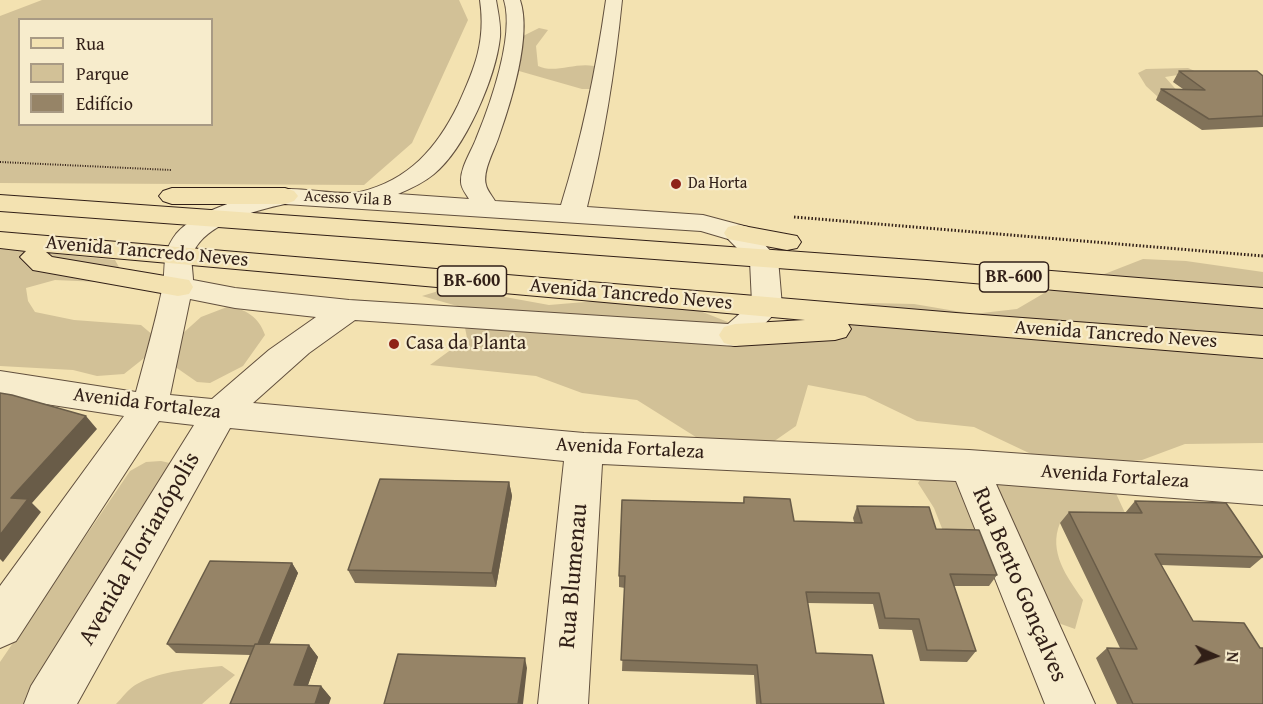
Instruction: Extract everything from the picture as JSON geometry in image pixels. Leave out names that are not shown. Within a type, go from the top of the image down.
[{"type":"main road","points":[[47,207],[133,197],[285,196]]},
{"type":"main road","name":"Avenida Tancredo Neves","points":[[0,203],[927,270],[1263,298]]},
{"type":"main road","points":[[738,233],[927,270]]},
{"type":"main road","name":"Avenida Tancredo Neves","points":[[5,240],[44,264],[766,306],[1263,347]]},
{"type":"main road","points":[[735,334],[956,323]]},
{"type":"street","points":[[364,199],[396,186],[428,167],[449,144],[481,73],[491,39],[491,15],[488,0]]},
{"type":"street","points":[[486,207],[473,184],[474,172],[506,85],[513,44],[515,6],[512,0]]},
{"type":"street","points":[[572,213],[591,145],[608,50],[614,0]]},
{"type":"street","name":"Acesso Vila B","points":[[214,218],[248,205],[285,196],[364,199],[703,223],[738,233]]},
{"type":"street","points":[[0,625],[150,406],[187,238],[214,218]]},
{"type":"street","points":[[178,271],[235,298],[349,310],[735,334],[766,306],[764,258],[738,233]]},
{"type":"street","name":"Avenida Florianópolis","points":[[50,704],[220,414],[245,387],[317,329],[349,310]]},
{"type":"street","name":"Avenida Fortaleza","points":[[0,384],[220,414],[584,448],[969,466],[1263,488]]},
{"type":"street","name":"Rua Blumenau","points":[[563,704],[584,448]]},
{"type":"street","name":"Rua Bento Gonçalves","points":[[969,466],[1070,704]]},
{"type":"green space","points":[[42,0],[459,0],[468,20],[412,143],[364,185],[0,183],[0,16]]},
{"type":"green space","points":[[539,28],[548,30],[536,46],[538,66],[551,69],[580,65],[594,66],[597,69],[596,82],[590,89],[582,89],[519,71],[523,36]]},
{"type":"green space","points":[[1188,68],[1197,72],[1165,77],[1180,94],[1158,97],[1146,86],[1138,73],[1146,69]]},
{"type":"green space","points":[[0,248],[115,260],[120,269],[100,282],[55,280],[26,288],[28,301],[35,312],[74,320],[141,325],[154,336],[148,355],[124,374],[97,376],[73,370],[0,366]]},
{"type":"green space","points":[[1143,259],[1186,261],[1263,272],[1263,443],[1185,444],[1142,460],[1085,466],[1113,487],[1125,513],[1095,525],[1060,523],[1056,544],[1058,554],[1061,564],[1083,600],[1075,629],[1036,615],[975,557],[945,536],[934,508],[918,483],[930,466],[1048,462],[974,427],[917,421],[865,396],[808,385],[796,426],[763,449],[707,444],[637,400],[582,393],[536,376],[430,365],[467,338],[461,307],[422,296],[468,282],[505,297],[549,305],[597,301],[690,307],[733,324],[782,321],[821,306],[868,303],[914,304],[973,314],[1017,309],[1046,292],[1084,282]]},
{"type":"green space","points":[[227,307],[240,309],[251,315],[259,323],[265,335],[243,366],[210,383],[197,382],[174,366],[182,334],[201,317]]},
{"type":"green space","points":[[161,461],[174,464],[32,704],[0,704],[0,662],[130,471],[146,462]]},
{"type":"green space","points":[[222,666],[235,675],[202,704],[116,704],[131,688],[147,679],[178,671]]},
{"type":"building","points":[[1179,71],[1257,71],[1263,76],[1263,116],[1209,119],[1161,89],[1205,90]]},
{"type":"building","points":[[0,393],[86,416],[11,498],[28,499],[0,535]]},
{"type":"building","points":[[380,479],[509,482],[492,573],[348,570]]},
{"type":"building","points":[[744,497],[790,499],[794,521],[862,523],[857,506],[929,507],[936,529],[979,530],[997,575],[950,574],[976,651],[927,650],[919,619],[885,618],[879,593],[806,592],[816,653],[872,655],[884,704],[761,704],[757,665],[621,660],[625,576],[619,576],[622,500],[744,503]]},
{"type":"building","points":[[1135,501],[1226,503],[1263,557],[1155,554],[1193,621],[1244,623],[1260,648],[1263,648],[1263,704],[1133,704],[1107,648],[1137,649],[1069,512],[1142,513]]},
{"type":"building","points":[[210,561],[292,563],[258,644],[254,646],[167,644]]},
{"type":"building","points":[[255,644],[309,645],[294,685],[321,686],[315,704],[230,704]]},
{"type":"building","points":[[398,654],[525,658],[518,704],[384,704]]},
{"type":"place","name":"Da Horta","points":[[676,184]]},
{"type":"place","name":"Casa da Planta","points":[[394,344]]}]
